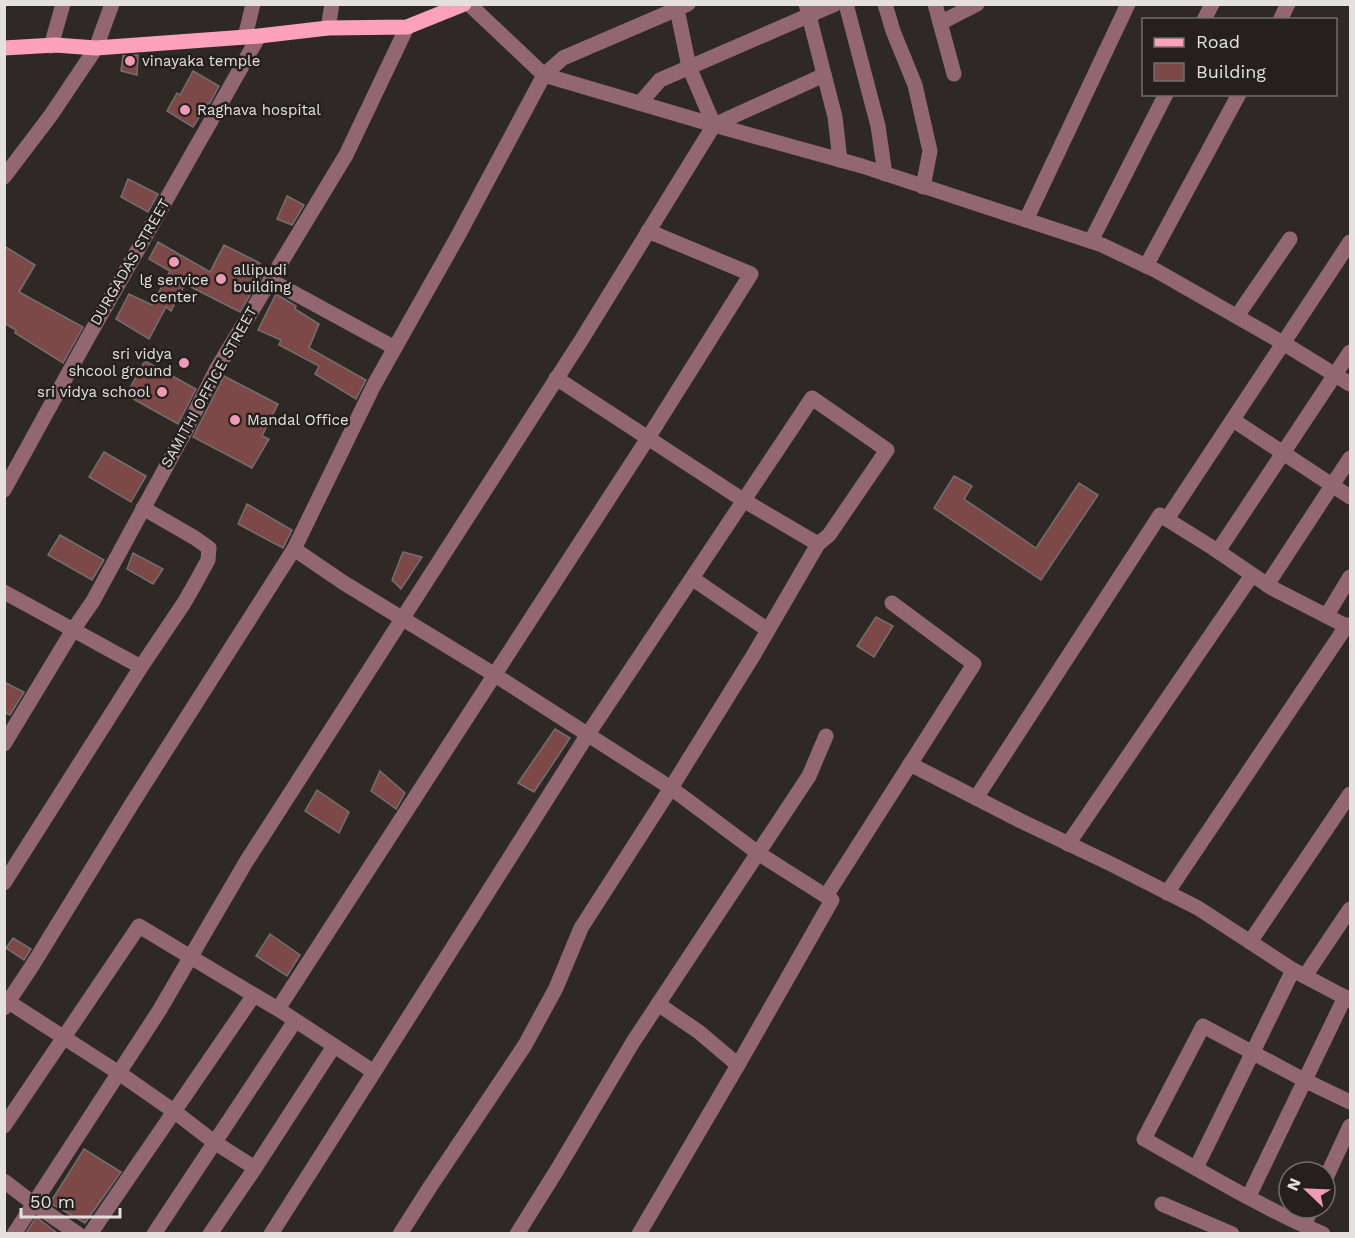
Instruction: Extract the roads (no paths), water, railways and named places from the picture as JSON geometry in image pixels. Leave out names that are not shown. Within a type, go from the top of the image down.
[{"type":"main road","points":[[4,48],[51,45],[96,48],[328,28],[407,27],[464,4]]},
{"type":"street","points":[[51,45],[63,4]]},
{"type":"street","points":[[4,177],[51,115],[96,48],[112,4]]},
{"type":"street","name":"DURGADAS STREET","points":[[6,482],[86,341],[252,36],[253,4]]},
{"type":"street","points":[[328,28],[332,4]]},
{"type":"street","points":[[469,4],[544,75],[840,160],[1102,245],[1146,266],[1237,316],[1350,384]]},
{"type":"street","points":[[640,103],[660,80],[808,10],[835,4]]},
{"type":"street","points":[[846,4],[878,126],[885,174]]},
{"type":"street","points":[[885,4],[893,31],[915,85],[930,151],[923,187]]},
{"type":"street","points":[[935,4],[954,74]]},
{"type":"street","points":[[940,23],[977,4]]},
{"type":"street","points":[[1026,220],[1128,4]]},
{"type":"street","points":[[1205,18],[1212,4]]},
{"type":"street","points":[[1281,18],[1288,4]]},
{"type":"street","points":[[255,1168],[214,1142],[119,1073],[6,1003],[32,966],[294,549],[374,385],[459,234],[544,75],[563,58],[680,6],[689,67],[714,125]]},
{"type":"street","points":[[808,10],[835,117],[840,160]]},
{"type":"street","name":"SAMITHI OFFICE STREET","points":[[4,744],[73,630],[93,602],[216,370],[346,155],[407,27]]},
{"type":"street","points":[[14,1233],[159,1011],[246,862],[556,378],[714,125],[824,75]]},
{"type":"street","points":[[1091,242],[1165,96]]},
{"type":"street","points":[[1146,266],[1238,96]]},
{"type":"street","points":[[278,1009],[648,438],[751,274],[648,231]]},
{"type":"street","points":[[1237,316],[1290,239]]},
{"type":"street","points":[[1167,519],[1350,242]]},
{"type":"street","points":[[270,280],[395,348]]},
{"type":"street","points":[[1218,551],[1350,352]]},
{"type":"street","points":[[556,378],[743,500],[818,544]]},
{"type":"street","points":[[271,1233],[588,734],[812,398],[887,450],[829,535],[818,544],[753,656],[581,928],[556,988],[525,1045],[400,1233]]},
{"type":"street","points":[[1233,420],[1350,498]]},
{"type":"street","points":[[1267,585],[1350,458]]},
{"type":"street","points":[[4,883],[184,603],[208,560],[209,548],[142,508]]},
{"type":"street","points":[[976,798],[1160,515],[1267,585],[1348,626],[1167,893]]},
{"type":"street","points":[[294,549],[344,583],[495,675],[671,788],[758,853],[832,900],[639,1233]]},
{"type":"street","points":[[1068,844],[1252,575]]},
{"type":"street","points":[[1327,615],[1350,577]]},
{"type":"street","points":[[693,579],[768,630]]},
{"type":"street","points":[[4,592],[141,667]]},
{"type":"street","points":[[826,896],[974,664],[892,603]]},
{"type":"street","points":[[517,1233],[633,1042],[809,776],[826,736]]},
{"type":"street","points":[[910,764],[1198,909],[1299,973],[1348,999],[1304,1080],[1249,1196]]},
{"type":"street","points":[[1250,942],[1350,794]]},
{"type":"street","points":[[1196,1168],[1253,1053],[1299,973],[1350,909]]},
{"type":"street","points":[[4,1126],[139,926],[278,1009],[374,1072]]},
{"type":"street","points":[[90,1233],[254,996]]},
{"type":"street","points":[[658,1004],[699,1032],[738,1065]]},
{"type":"street","points":[[154,1233],[295,1021]]},
{"type":"street","points":[[1323,1233],[1296,1226],[1249,1196],[1144,1138],[1203,1026],[1350,1102]]},
{"type":"street","points":[[210,1233],[334,1046]]},
{"type":"street","points":[[1334,1160],[1350,1126]]},
{"type":"street","points":[[4,1181],[78,1233]]},
{"type":"street","points":[[1162,1204],[1232,1233]]},
{"type":"place","name":"vinayaka temple","points":[[130,61]]},
{"type":"place","name":"Raghava hospital","points":[[185,110]]},
{"type":"place","name":"lg service center","points":[[174,262]]},
{"type":"place","name":"allipudi building","points":[[221,279]]},
{"type":"place","name":"sri vidya shcool ground","points":[[184,363]]},
{"type":"place","name":"sri vidya school","points":[[162,392]]},
{"type":"place","name":"Mandal Office","points":[[235,420]]}]
